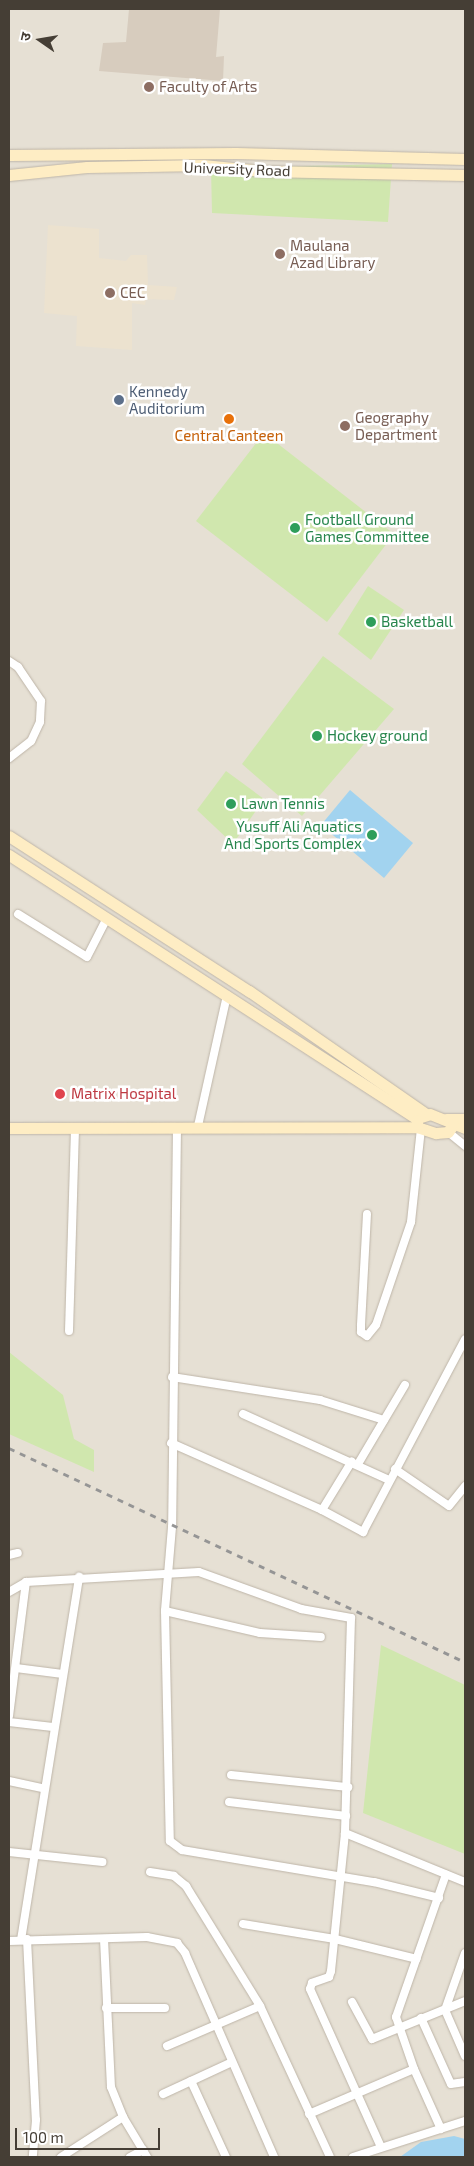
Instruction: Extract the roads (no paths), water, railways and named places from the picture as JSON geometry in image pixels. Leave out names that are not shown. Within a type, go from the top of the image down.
[{"type":"main road","points":[[9,155],[226,153],[465,159]]},
{"type":"main road","name":"University Road","points":[[9,175],[87,167],[203,165],[263,171],[465,175]]},
{"type":"main road","points":[[9,836],[249,991],[420,1122]]},
{"type":"main road","points":[[9,855],[420,1122],[449,1126],[465,1119]]},
{"type":"main road","points":[[9,1128],[420,1122],[465,1128]]},
{"type":"street","points":[[9,661],[18,667],[41,700],[40,722],[31,741],[9,758]]},
{"type":"street","points":[[18,914],[86,957],[107,918]]},
{"type":"street","points":[[198,1126],[227,995]]},
{"type":"street","points":[[366,1214],[361,1332],[367,1336],[376,1325],[411,1222],[420,1122]]},
{"type":"street","points":[[449,1126],[465,1146]]},
{"type":"street","points":[[177,1127],[171,1443],[172,1526],[166,1574],[165,1612],[170,1841],[182,1850],[342,1877],[439,1898]]},
{"type":"street","points":[[69,1331],[76,1128]]},
{"type":"street","points":[[171,1443],[322,1510],[363,1532],[465,1338]]},
{"type":"street","points":[[172,1377],[320,1400],[384,1420]]},
{"type":"street","points":[[322,1510],[384,1420],[405,1385]]},
{"type":"street","points":[[243,1414],[355,1462],[389,1480]]},
{"type":"street","points":[[395,1469],[450,1506],[465,1486]]},
{"type":"street","points":[[9,1555],[18,1553]]},
{"type":"street","points":[[9,1592],[26,1582],[79,1577],[199,1572],[301,1609],[352,1618],[348,1787],[342,1877],[335,1939],[329,1977],[312,1984],[310,1989],[381,2146]]},
{"type":"street","points":[[32,2157],[36,2120],[24,1939],[42,1788],[79,1577]]},
{"type":"street","points":[[9,1716],[26,1582]]},
{"type":"street","points":[[165,1612],[260,1633],[321,1637]]},
{"type":"street","points":[[16,1668],[63,1674]]},
{"type":"street","points":[[9,1722],[53,1728]]},
{"type":"street","points":[[231,1775],[348,1787]]},
{"type":"street","points":[[9,1781],[42,1788]]},
{"type":"street","points":[[229,1802],[346,1816]]},
{"type":"street","points":[[345,1833],[465,1882]]},
{"type":"street","points":[[9,1852],[102,1862]]},
{"type":"street","points":[[150,1872],[174,1876],[186,1886],[260,2006],[330,2157]]},
{"type":"street","points":[[441,2129],[414,2069],[398,2026],[398,2005],[417,1959],[446,1874]]},
{"type":"street","points":[[243,1924],[335,1939],[417,1959]]},
{"type":"street","points":[[9,1941],[24,1939],[164,1938],[177,1943],[185,1953],[214,2026],[274,2157]]},
{"type":"street","points":[[104,1939],[111,2086],[123,2117],[145,2154],[130,2157]]},
{"type":"street","points":[[465,1953],[444,2010],[465,2056]]},
{"type":"street","points":[[352,2002],[370,2039],[398,2026],[465,2001]]},
{"type":"street","points":[[167,2046],[260,2006]]},
{"type":"street","points":[[106,2008],[165,2008]]},
{"type":"street","points":[[421,2018],[451,2084],[465,2082]]},
{"type":"street","points":[[163,2094],[230,2062]]},
{"type":"street","points":[[309,2114],[414,2069]]},
{"type":"street","points":[[191,2081],[226,2157]]},
{"type":"street","points":[[60,2157],[123,2117]]},
{"type":"street","points":[[353,2157],[381,2146],[465,2122]]},
{"type":"water","points":[[350,790],[413,843],[384,878],[321,825]]},
{"type":"water","points":[[454,2136],[465,2139],[465,2157],[400,2157],[421,2142]]},
{"type":"railway","points":[[9,1448],[465,1662]]},
{"type":"place","name":"Faculty of Arts","points":[[149,87]]},
{"type":"place","name":"Maulana Azad Library","points":[[280,254]]},
{"type":"place","name":"CEC","points":[[110,293]]},
{"type":"place","name":"Kennedy Auditorium","points":[[119,400]]},
{"type":"place","name":"Central Canteen","points":[[229,419]]},
{"type":"place","name":"Geography Department","points":[[345,426]]},
{"type":"place","name":"Football Ground Games Committee","points":[[295,528]]},
{"type":"place","name":"Basketball","points":[[371,622]]},
{"type":"place","name":"Hockey ground","points":[[317,736]]},
{"type":"place","name":"Lawn Tennis","points":[[231,804]]},
{"type":"place","name":"Yusuff Ali Aquatics And Sports Complex","points":[[372,835]]},
{"type":"place","name":"Matrix Hospital","points":[[60,1094]]}]
